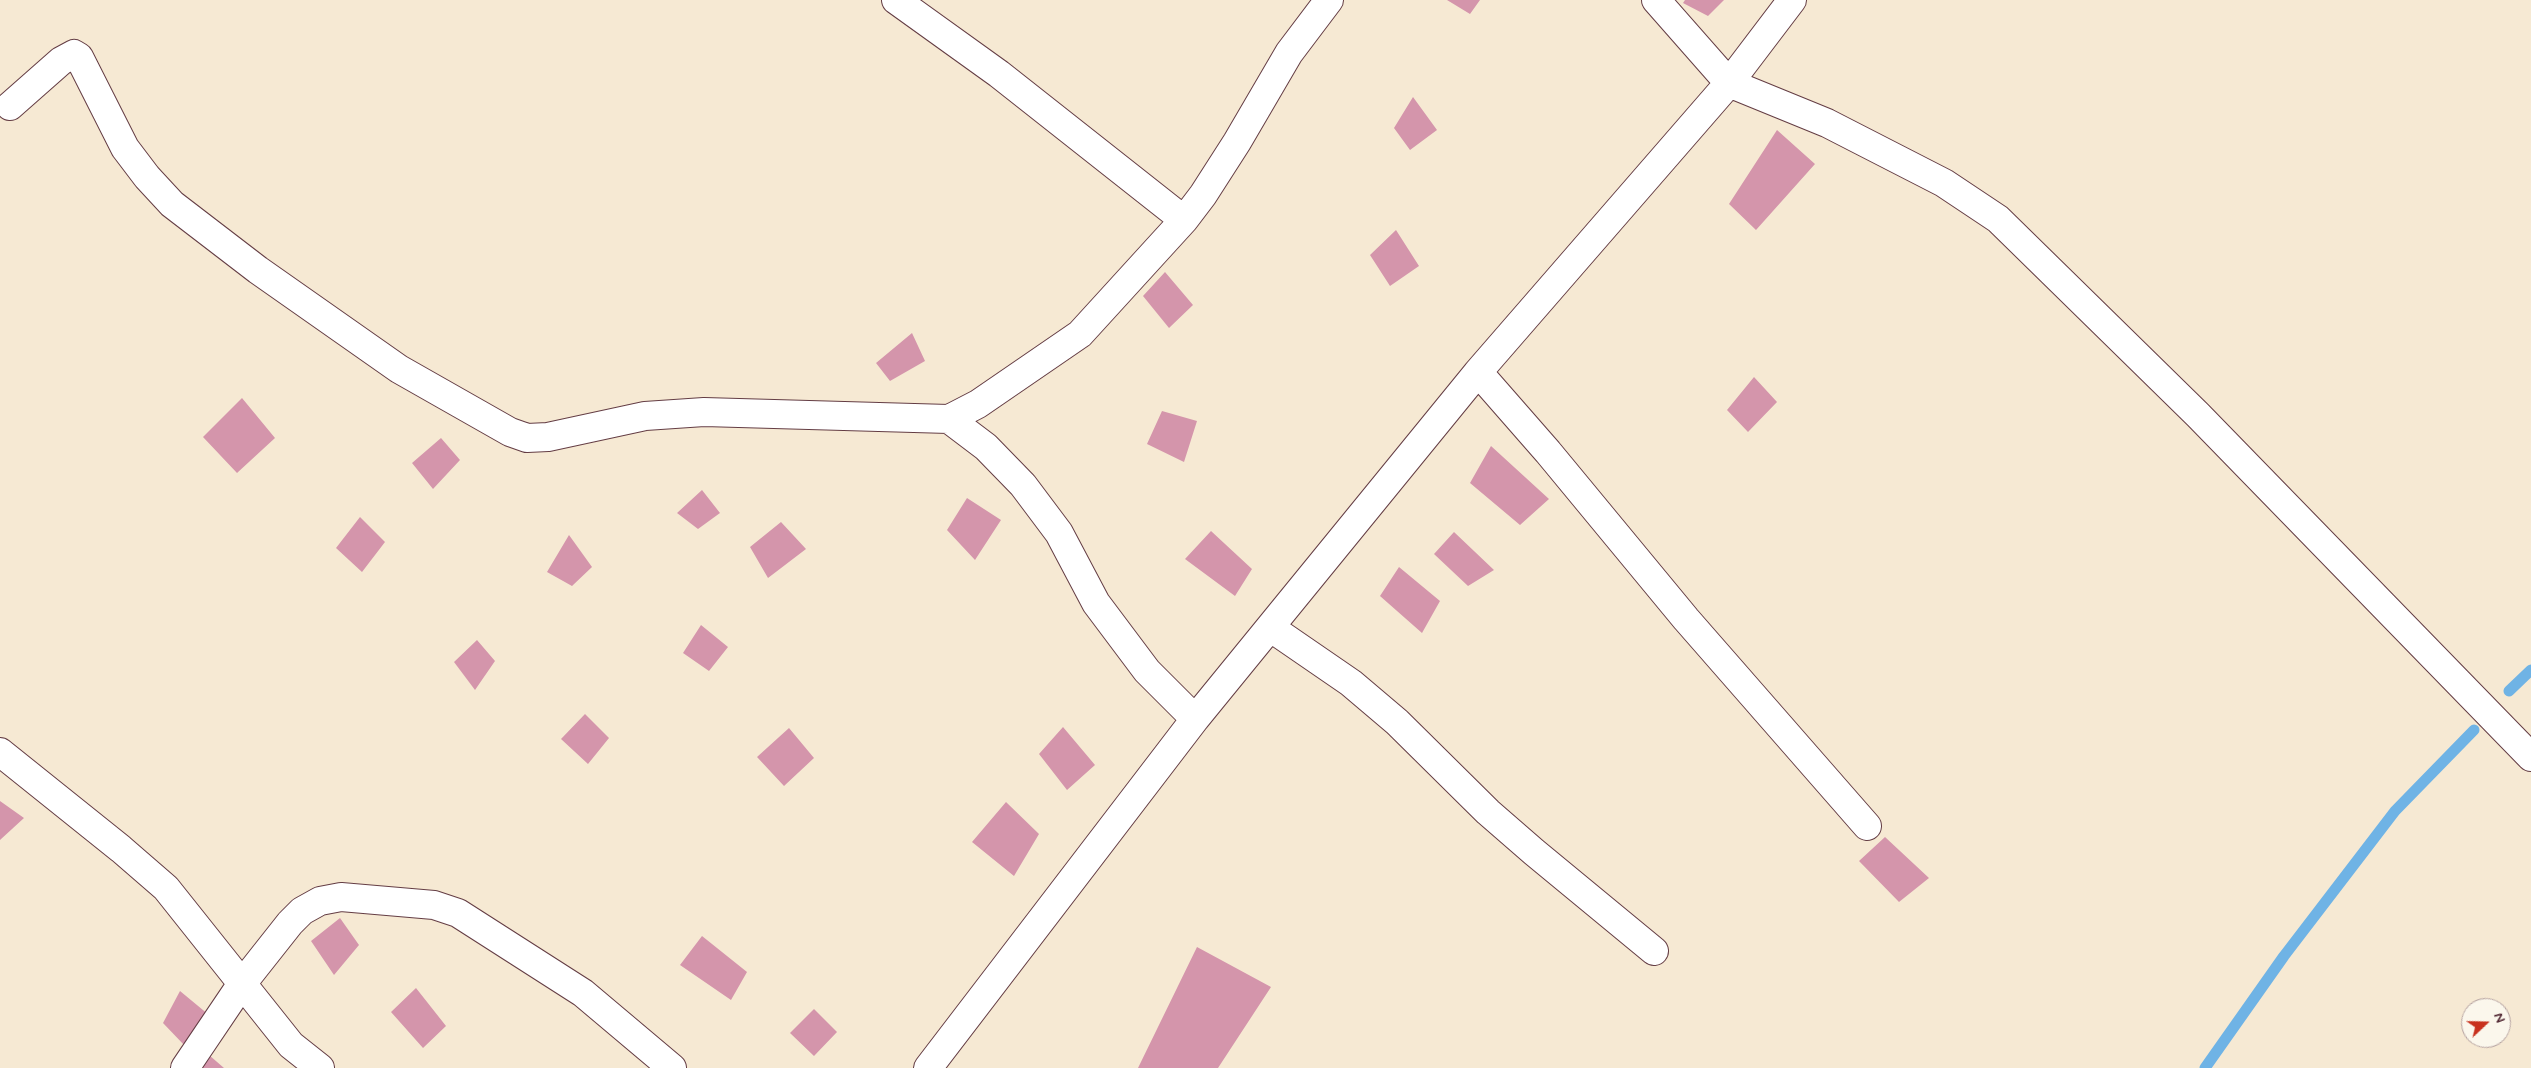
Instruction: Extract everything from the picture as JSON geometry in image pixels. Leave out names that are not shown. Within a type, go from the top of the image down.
[{"type":"street","points":[[896,0],[999,74],[1184,220]]},
{"type":"street","points":[[10,106],[61,60],[74,54],[79,57],[126,148],[147,178],[172,204],[258,270],[399,369],[510,432],[527,438],[548,437],[645,416],[704,412],[949,419],[986,399],[1080,334],[1184,220],[1238,142],[1289,53],[1329,0]]},
{"type":"street","points":[[1656,0],[1729,83],[1827,123],[1944,182],[1998,219],[2198,415],[2429,654],[2531,756]]},
{"type":"street","points":[[928,1068],[1195,719],[1478,372],[1729,83],[1792,0]]},
{"type":"street","points":[[1478,372],[1566,474],[1686,619],[1867,826]]},
{"type":"street","points":[[949,419],[986,447],[1023,485],[1059,533],[1096,603],[1147,671],[1195,719]]},
{"type":"street","points":[[1271,628],[1351,683],[1391,716],[1521,841],[1654,951]]},
{"type":"street","points":[[0,752],[64,806],[121,849],[166,888],[241,985],[291,1045],[320,1068]]},
{"type":"street","points":[[186,1068],[241,985],[302,911],[320,901],[341,897],[434,905],[458,913],[583,993],[672,1068]]},
{"type":"building","points":[[1447,0],[1480,0],[1470,14]]},
{"type":"building","points":[[1685,0],[1724,0],[1708,16],[1683,3]]},
{"type":"building","points":[[1413,97],[1437,130],[1410,150],[1394,128]]},
{"type":"building","points":[[1777,130],[1815,164],[1756,230],[1729,204]]},
{"type":"building","points":[[1396,230],[1419,266],[1390,286],[1370,255]]},
{"type":"building","points":[[1165,272],[1193,305],[1169,328],[1143,296]]},
{"type":"building","points":[[912,333],[925,361],[890,381],[876,363]]},
{"type":"building","points":[[1754,377],[1777,402],[1748,432],[1727,410]]},
{"type":"building","points":[[242,398],[275,438],[237,473],[203,437]]},
{"type":"building","points":[[1162,411],[1197,421],[1184,462],[1147,444]]},
{"type":"building","points":[[441,438],[460,460],[433,489],[412,463]]},
{"type":"building","points":[[1491,446],[1549,499],[1520,525],[1470,483]]},
{"type":"building","points":[[702,490],[720,513],[698,529],[677,513]]},
{"type":"building","points":[[967,498],[1001,520],[975,560],[947,530]]},
{"type":"building","points":[[360,517],[385,542],[362,572],[336,548]]},
{"type":"building","points":[[781,522],[806,549],[768,578],[750,547]]},
{"type":"building","points":[[1211,531],[1252,569],[1235,596],[1185,559]]},
{"type":"building","points":[[1454,532],[1494,570],[1468,586],[1434,554]]},
{"type":"building","points":[[569,535],[592,567],[572,586],[547,572]]},
{"type":"building","points":[[1399,567],[1440,601],[1422,633],[1380,596]]},
{"type":"building","points":[[701,625],[728,647],[709,671],[683,653]]},
{"type":"building","points":[[477,640],[495,661],[475,690],[454,662]]},
{"type":"building","points":[[585,714],[609,738],[588,764],[561,739]]},
{"type":"building","points":[[1063,727],[1095,765],[1067,790],[1039,754]]},
{"type":"building","points":[[789,728],[814,758],[784,786],[757,757]]},
{"type":"building","points":[[0,801],[24,818],[0,840]]},
{"type":"building","points":[[1006,802],[1039,834],[1014,876],[972,842]]},
{"type":"building","points":[[1885,837],[1929,878],[1899,902],[1859,861]]},
{"type":"building","points":[[340,918],[359,945],[334,975],[311,941]]},
{"type":"building","points":[[702,936],[747,972],[731,1000],[680,965]]},
{"type":"building","points":[[1197,947],[1271,987],[1218,1068],[1138,1068]]},
{"type":"building","points":[[416,988],[446,1026],[423,1048],[391,1012]]},
{"type":"building","points":[[180,991],[209,1015],[185,1046],[163,1023]]},
{"type":"building","points":[[814,1009],[837,1032],[814,1056],[790,1033]]},
{"type":"building","points":[[209,1055],[224,1068],[200,1068]]},
{"type":"waterway","points":[[2509,691],[2531,670]]},
{"type":"waterway","points":[[2205,1068],[2284,956],[2395,811],[2474,730]]}]
